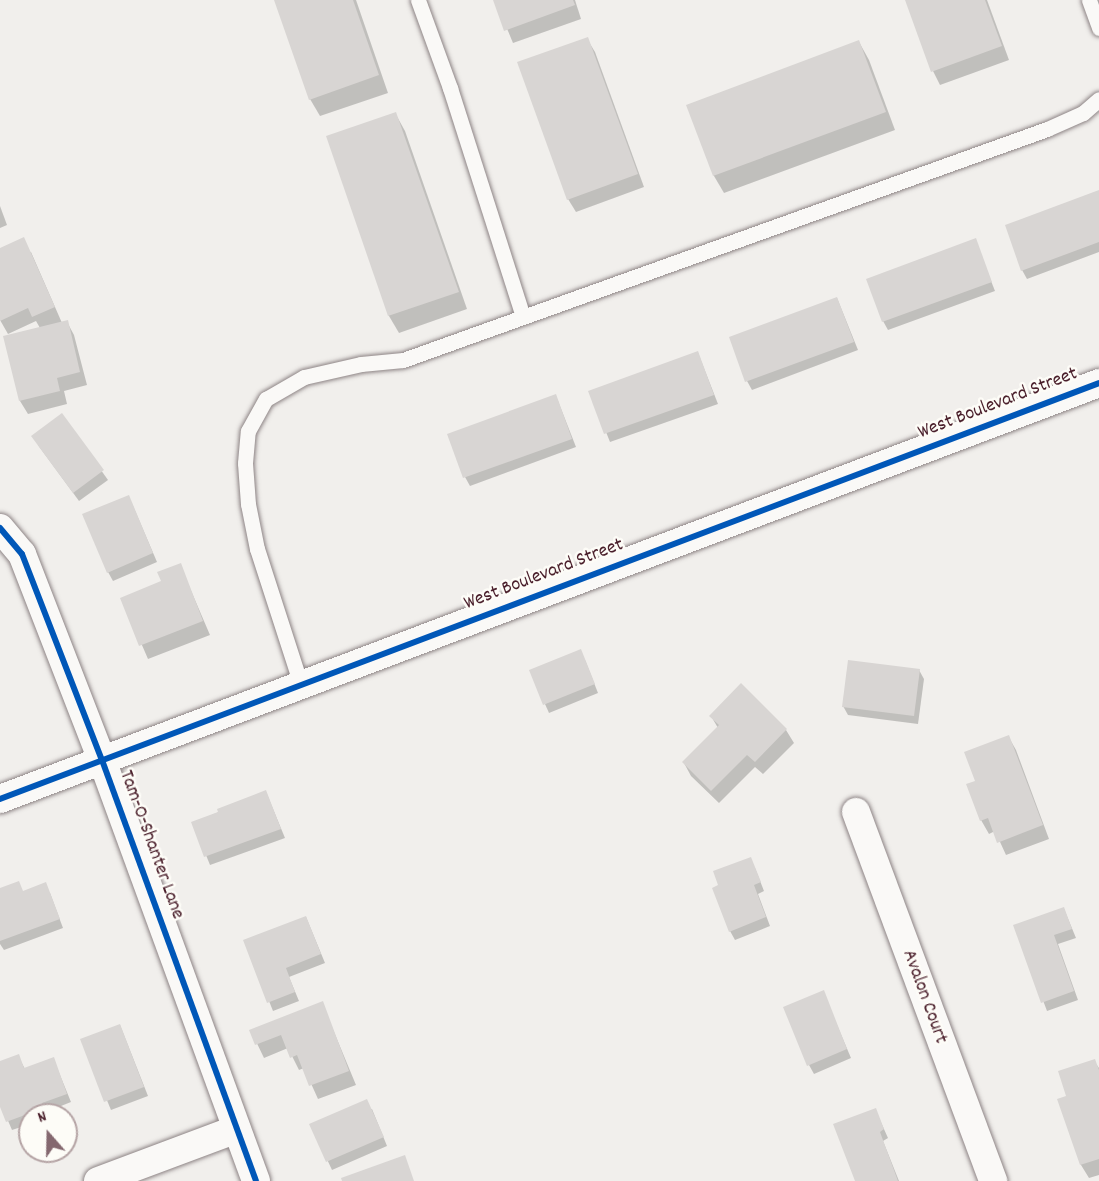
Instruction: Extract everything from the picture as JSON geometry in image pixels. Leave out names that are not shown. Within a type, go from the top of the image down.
[{"type":"street","name":"West Boulevard Street","points":[[0,798],[1099,383]]},
{"type":"street","name":"Tam-O-Shanter Lane","points":[[0,528],[22,554],[102,760],[256,1181]]},
{"type":"street","name":"Avalon Court","points":[[856,812],[993,1181]]},
{"type":"street","points":[[98,1181],[237,1129]]},
{"type":"lane","points":[[418,0],[450,88],[523,317]]},
{"type":"lane","points":[[1089,0],[1099,28]]},
{"type":"lane","points":[[301,685],[257,549],[248,504],[244,463],[248,431],[266,399],[304,377],[361,364],[403,360],[1047,129],[1083,113],[1099,99]]},
{"type":"building","points":[[274,0],[353,0],[379,75],[309,100]]},
{"type":"building","points":[[493,0],[573,0],[575,5],[504,31]]},
{"type":"building","points":[[905,0],[985,0],[1002,46],[931,72]]},
{"type":"building","points":[[588,37],[638,174],[567,200],[517,62]]},
{"type":"building","points":[[859,40],[886,112],[713,176],[686,105]]},
{"type":"building","points":[[396,112],[459,292],[388,316],[326,136]]},
{"type":"building","points":[[1099,190],[1099,242],[1021,271],[1005,225]]},
{"type":"building","points":[[24,237],[55,307],[32,317],[28,308],[0,321],[0,248]]},
{"type":"building","points":[[976,238],[992,282],[882,322],[866,279]]},
{"type":"building","points":[[837,297],[854,342],[745,382],[729,337]]},
{"type":"building","points":[[68,320],[80,372],[57,378],[60,391],[19,401],[3,336]]},
{"type":"building","points":[[698,351],[714,395],[604,434],[588,391]]},
{"type":"building","points":[[556,394],[572,439],[463,478],[447,434]]},
{"type":"building","points":[[62,413],[104,470],[73,493],[31,436]]},
{"type":"building","points":[[129,495],[153,553],[107,573],[82,514]]},
{"type":"building","points":[[181,563],[203,621],[139,646],[120,598],[161,581],[157,572]]},
{"type":"building","points":[[581,649],[595,684],[543,705],[529,670]]},
{"type":"building","points":[[848,660],[920,669],[914,716],[842,707]]},
{"type":"building","points":[[741,683],[787,729],[755,762],[747,755],[711,791],[682,762],[719,725],[709,716]]},
{"type":"building","points":[[1009,735],[1043,825],[997,843],[988,818],[980,821],[966,784],[975,781],[964,752]]},
{"type":"building","points":[[266,790],[281,829],[204,857],[191,822]]},
{"type":"building","points":[[751,857],[761,882],[754,885],[766,917],[729,932],[712,888],[718,885],[713,871]]},
{"type":"building","points":[[19,881],[23,891],[46,882],[60,919],[0,941],[0,888]]},
{"type":"building","points":[[1064,907],[1072,929],[1054,935],[1074,991],[1041,1003],[1013,925]]},
{"type":"building","points":[[306,916],[321,954],[286,968],[295,992],[267,1003],[243,940]]},
{"type":"building","points":[[824,990],[847,1049],[807,1066],[783,1007]]},
{"type":"building","points":[[323,1001],[349,1071],[309,1086],[297,1055],[290,1058],[281,1035],[255,1045],[249,1030]]},
{"type":"building","points":[[120,1024],[144,1087],[104,1102],[80,1039]]},
{"type":"building","points":[[19,1054],[24,1068],[54,1057],[67,1094],[42,1103],[18,1103],[18,1118],[6,1122],[0,1107],[0,1061]]},
{"type":"building","points":[[1095,1059],[1099,1070],[1099,1159],[1080,1165],[1057,1099],[1066,1096],[1058,1071]]},
{"type":"building","points":[[367,1099],[384,1137],[326,1162],[309,1124]]},
{"type":"building","points":[[876,1108],[884,1129],[880,1132],[898,1181],[855,1181],[833,1124]]},
{"type":"building","points":[[405,1155],[414,1181],[342,1181],[341,1178]]},
{"type":"cycle path","points":[[0,799],[1099,383]]},
{"type":"cycle path","points":[[0,528],[22,554],[102,760],[256,1181]]}]
